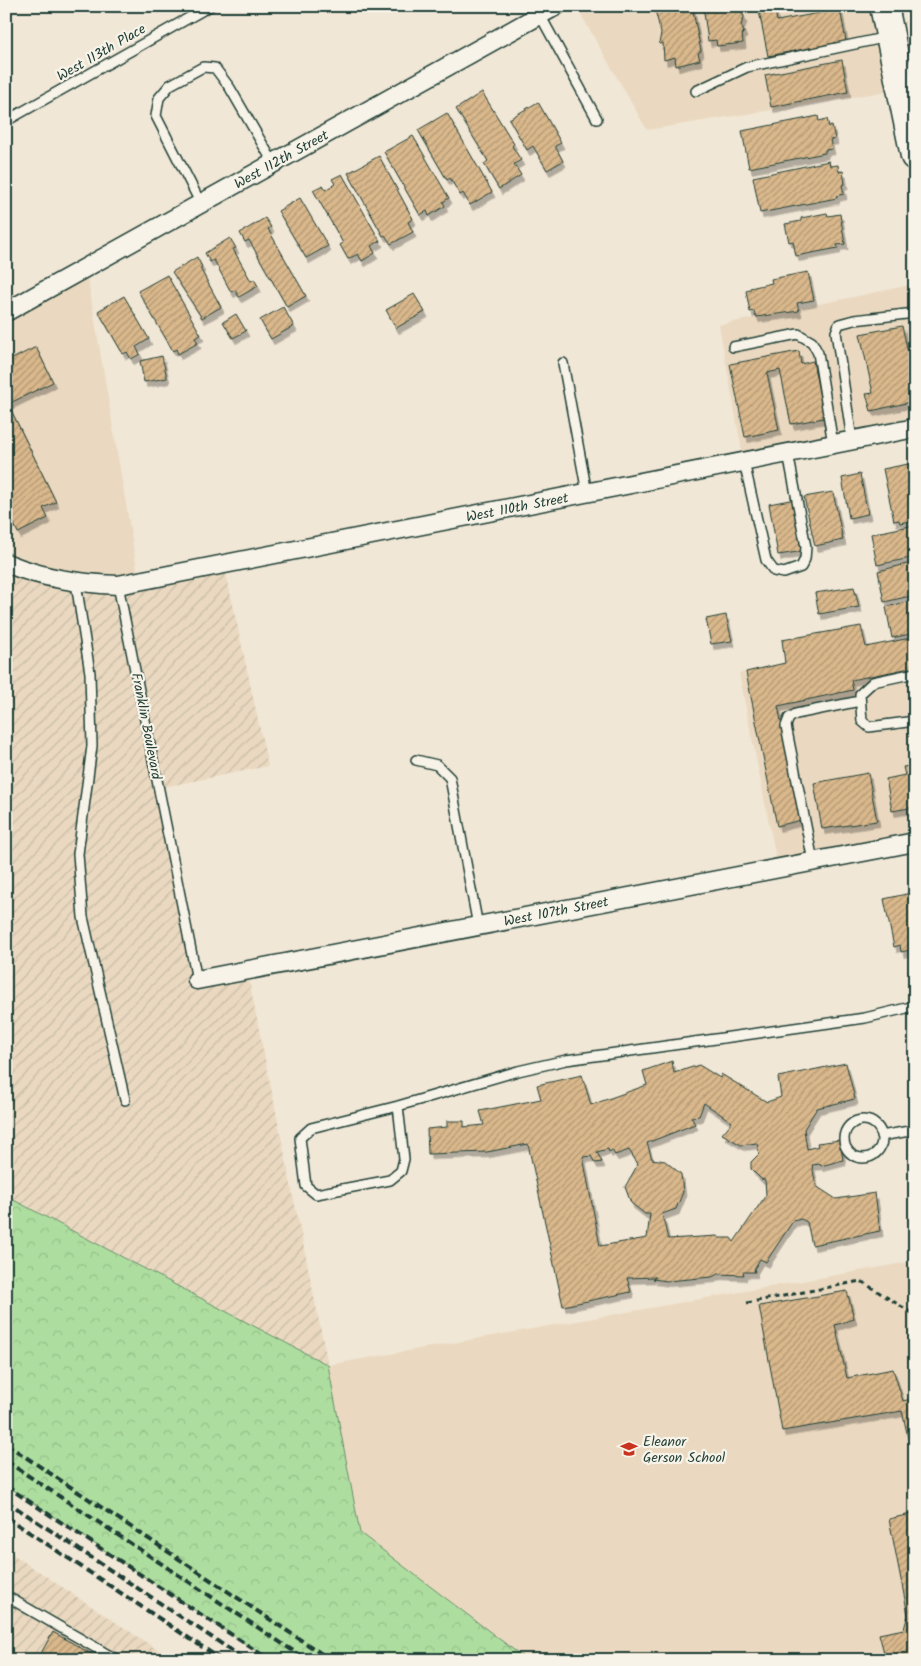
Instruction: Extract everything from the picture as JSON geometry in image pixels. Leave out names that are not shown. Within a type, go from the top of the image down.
[{"type":"main road","points":[[884,6],[910,107],[915,156]]},
{"type":"street","name":"West 112th Street","points":[[6,312],[556,6]]},
{"type":"street","name":"West 110th Street","points":[[118,585],[915,428]]},
{"type":"street","points":[[6,563],[36,575],[76,583],[118,585]]},
{"type":"street","name":"West 107th Street","points":[[197,980],[915,842]]},
{"type":"lane","name":"West 113th Place","points":[[6,121],[210,6]]},
{"type":"lane","points":[[540,15],[597,120]]},
{"type":"lane","points":[[696,91],[747,67],[891,37]]},
{"type":"lane","points":[[201,204],[156,116],[159,98],[170,86],[203,67],[215,68],[230,88],[274,164]]},
{"type":"lane","points":[[852,440],[836,332],[839,324],[854,320],[915,313]]},
{"type":"lane","points":[[733,347],[798,334],[812,342],[818,352],[833,444]]},
{"type":"lane","points":[[563,363],[587,493]]},
{"type":"lane","points":[[744,462],[766,560],[774,572],[784,573],[801,567],[806,553],[788,453]]},
{"type":"lane","points":[[76,583],[90,673],[92,746],[78,854],[83,917],[125,1100]]},
{"type":"lane","name":"Franklin Boulevard","points":[[118,585],[197,980]]},
{"type":"lane","points":[[915,674],[873,682],[860,694],[862,721],[869,727],[915,721]]},
{"type":"lane","points":[[813,862],[786,726],[789,718],[796,714],[860,701]]},
{"type":"lane","points":[[416,760],[437,765],[450,778],[478,926]]},
{"type":"lane","points":[[398,1106],[404,1159],[400,1171],[390,1180],[316,1194],[306,1186],[300,1138],[311,1128],[566,1060],[865,1018],[915,1006]]},
{"type":"lane","points":[[857,1121],[870,1122],[881,1136],[882,1141],[876,1152],[865,1158],[853,1155],[845,1145],[845,1134],[848,1128],[857,1121]]},
{"type":"lane","points":[[881,1136],[915,1130]]},
{"type":"lane","points":[[6,1596],[117,1660]]},
{"type":"path","points":[[747,1303],[861,1281],[915,1314]]},
{"type":"shaded area","points":[[576,6],[884,6],[888,24],[915,19],[915,106],[902,89],[647,130]]},
{"type":"shaded area","points":[[86,268],[139,581],[118,585],[6,563],[6,312]]},
{"type":"shaded area","points":[[915,284],[915,434],[744,462],[719,325]]},
{"type":"shaded area","points":[[6,563],[76,583],[224,564],[268,766],[159,788],[197,980],[247,971],[328,1365],[6,1196]]},
{"type":"shaded area","points":[[915,639],[915,842],[778,868],[739,673]]},
{"type":"shaded area","name":"Eleanor Gerson School","points":[[915,1261],[915,1660],[527,1660],[360,1533],[328,1365]]},
{"type":"shaded area","points":[[6,1550],[173,1660],[6,1660]]},
{"type":"green space","points":[[6,1196],[328,1365],[360,1533],[527,1660],[270,1660],[6,1485]]},
{"type":"building","points":[[654,6],[692,6],[701,51],[698,53],[700,60],[676,66],[675,57],[664,60],[663,43],[659,44],[661,33]]},
{"type":"building","points":[[703,6],[739,6],[744,17],[741,25],[744,32],[742,34],[743,43],[717,46],[716,40],[708,41]]},
{"type":"building","points":[[758,6],[774,6],[777,21],[840,9],[846,41],[768,56]]},
{"type":"building","points":[[842,60],[848,92],[771,107],[765,75]]},
{"type":"building","points":[[482,92],[514,144],[512,146],[521,160],[514,164],[521,175],[499,189],[484,164],[488,161],[456,109]]},
{"type":"building","points":[[538,102],[561,143],[555,146],[563,161],[547,170],[533,146],[527,150],[509,119]]},
{"type":"building","points":[[447,113],[492,192],[470,205],[463,193],[460,195],[450,178],[447,180],[418,130]]},
{"type":"building","points":[[818,116],[819,121],[827,119],[829,127],[832,126],[835,139],[830,140],[832,149],[825,150],[825,153],[749,168],[742,131]]},
{"type":"building","points":[[413,136],[449,198],[443,202],[445,206],[429,216],[427,211],[420,215],[384,152]]},
{"type":"building","points":[[379,156],[413,219],[408,222],[413,232],[391,244],[385,235],[383,236],[348,173]]},
{"type":"building","points":[[829,161],[830,166],[838,165],[839,172],[843,171],[845,184],[842,185],[844,194],[836,196],[837,198],[760,213],[753,177]]},
{"type":"building","points":[[342,174],[380,241],[371,246],[375,253],[362,261],[358,254],[348,259],[340,245],[343,243],[313,190],[323,185],[325,190],[335,184],[332,179]]},
{"type":"building","points":[[300,198],[328,246],[306,258],[278,211]]},
{"type":"building","points":[[827,213],[828,216],[840,214],[845,244],[837,245],[838,248],[796,256],[793,241],[789,242],[785,224],[801,221],[801,218]]},
{"type":"building","points":[[265,218],[271,227],[268,229],[306,296],[287,307],[249,240],[245,242],[240,233]]},
{"type":"building","points":[[230,238],[236,248],[233,249],[251,281],[254,279],[258,286],[239,297],[235,290],[231,292],[214,260],[210,262],[205,253]]},
{"type":"building","points":[[197,257],[202,267],[200,268],[221,307],[202,318],[172,272]]},
{"type":"building","points":[[808,272],[814,300],[797,303],[799,311],[756,317],[754,311],[750,312],[746,291],[750,290],[750,288],[772,283],[771,279]]},
{"type":"building","points":[[167,275],[201,335],[195,338],[198,343],[178,354],[176,349],[173,351],[138,291]]},
{"type":"building","points":[[414,294],[425,312],[396,328],[386,310]]},
{"type":"building","points":[[124,296],[149,339],[136,347],[140,354],[131,359],[127,352],[123,354],[98,311]]},
{"type":"building","points":[[283,307],[294,326],[271,339],[260,320]]},
{"type":"building","points":[[236,314],[246,331],[233,338],[223,322]]},
{"type":"building","points":[[902,326],[915,383],[915,401],[871,411],[866,394],[873,393],[860,334]]},
{"type":"building","points":[[36,347],[53,382],[8,404],[56,502],[43,508],[48,518],[18,533],[13,522],[6,525],[6,362]]},
{"type":"building","points":[[799,351],[801,364],[813,361],[824,418],[791,424],[780,370],[767,373],[779,430],[745,437],[730,364]]},
{"type":"building","points":[[162,356],[167,378],[144,382],[140,361]]},
{"type":"building","points":[[915,463],[915,520],[900,523],[899,520],[894,521],[883,469]]},
{"type":"building","points":[[860,474],[868,514],[849,518],[842,478]]},
{"type":"building","points":[[833,492],[843,540],[815,546],[804,497]]},
{"type":"building","points":[[795,499],[804,551],[778,555],[769,504]]},
{"type":"building","points":[[915,525],[915,557],[877,565],[871,534]]},
{"type":"building","points":[[915,562],[915,595],[884,602],[878,571]]},
{"type":"building","points":[[854,587],[859,607],[819,614],[815,593]]},
{"type":"building","points":[[915,600],[915,633],[892,638],[886,607]]},
{"type":"building","points":[[726,615],[732,641],[711,644],[706,619]]},
{"type":"building","points":[[861,626],[866,647],[915,637],[915,667],[851,680],[853,690],[778,706],[801,820],[777,826],[746,672],[785,663],[782,640]]},
{"type":"building","points":[[915,765],[915,807],[892,811],[886,779],[905,775],[903,767]]},
{"type":"building","points":[[868,773],[877,821],[822,829],[814,783]]},
{"type":"building","points":[[915,892],[915,949],[901,952],[900,945],[894,947],[884,899]]},
{"type":"building","points":[[672,1061],[674,1073],[699,1065],[720,1078],[721,1074],[767,1102],[781,1097],[778,1077],[846,1063],[855,1099],[817,1108],[804,1129],[807,1149],[818,1146],[817,1143],[840,1140],[843,1160],[821,1166],[820,1164],[812,1165],[816,1186],[836,1199],[875,1193],[880,1231],[812,1245],[807,1222],[801,1219],[793,1221],[766,1262],[760,1259],[754,1269],[755,1272],[743,1272],[744,1275],[718,1274],[712,1277],[667,1281],[653,1279],[656,1277],[627,1278],[631,1292],[563,1306],[528,1144],[487,1152],[428,1154],[427,1129],[447,1127],[447,1121],[464,1121],[464,1127],[484,1125],[480,1111],[541,1099],[537,1085],[582,1075],[591,1105],[647,1085],[643,1071]],"holes":[[[704,1103],[732,1122],[722,1134],[741,1145],[757,1143],[759,1154],[751,1162],[751,1169],[761,1179],[765,1180],[766,1195],[734,1242],[731,1238],[719,1238],[717,1236],[668,1239],[662,1214],[676,1209],[683,1192],[681,1174],[665,1161],[652,1159],[647,1143],[695,1124],[691,1117],[699,1116]],[[608,1149],[609,1152],[612,1150],[615,1155],[629,1150],[638,1164],[625,1187],[631,1203],[645,1214],[650,1214],[647,1238],[600,1246],[583,1157],[591,1156],[595,1163],[602,1162],[597,1152]]]},
{"type":"building","points":[[847,1291],[854,1319],[835,1325],[847,1378],[893,1369],[903,1401],[915,1398],[915,1468],[902,1411],[782,1431],[759,1306]]},
{"type":"building","points":[[915,1513],[915,1660],[886,1660],[879,1634],[904,1629],[908,1615],[889,1519]]},
{"type":"building","points":[[53,1632],[102,1660],[37,1660]]},
{"type":"railway","points":[[6,1444],[331,1660]]},
{"type":"railway","points":[[6,1461],[307,1660]]},
{"type":"railway","points":[[6,1486],[270,1660]]},
{"type":"railway","points":[[6,1501],[246,1660]]},
{"type":"railway","points":[[6,1517],[222,1660]]},
{"type":"place","name":"Eleanor Gerson School","points":[[629,1449]]}]
